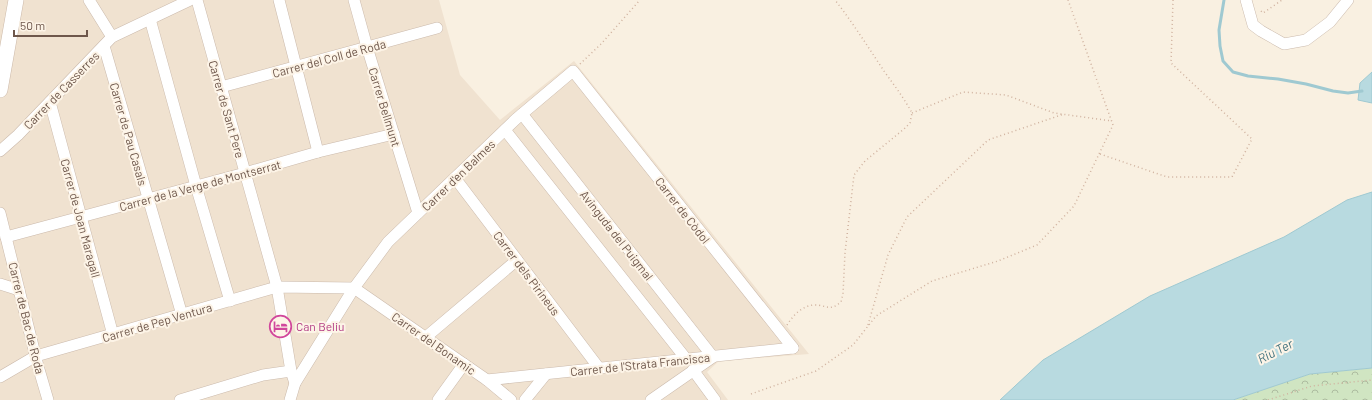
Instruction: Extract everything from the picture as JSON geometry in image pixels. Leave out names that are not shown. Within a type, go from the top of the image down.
[{"type":"street","points":[[0,90],[16,0]]},
{"type":"street","points":[[89,0],[112,37]]},
{"type":"street","name":"Carrer de Casserres","points":[[0,151],[50,102],[112,37],[190,0]]},
{"type":"street","name":"Carrer de Sant Pere","points":[[197,0],[277,287],[291,371],[295,383]]},
{"type":"street","points":[[278,0],[318,152]]},
{"type":"street","name":"Carrer Bellmunt","points":[[354,0],[418,213]]},
{"type":"street","points":[[1246,2],[1253,25],[1260,31],[1284,44],[1306,40],[1330,22],[1348,0]]},
{"type":"street","points":[[150,19],[196,186],[230,301]]},
{"type":"street","name":"Carrer del Coll de Roda","points":[[221,87],[437,28]]},
{"type":"street","name":"Carrer de Pau Casals","points":[[104,46],[182,315]]},
{"type":"street","name":"Carrer d'en Balmes","points":[[290,400],[295,383],[354,288],[388,242],[522,114],[573,72]]},
{"type":"street","name":"Carrer de Còdol","points":[[573,72],[793,348]]},
{"type":"street","name":"Carrer de Joan Maragall","points":[[50,102],[113,335]]},
{"type":"street","name":"Avinguda del Puigmal","points":[[522,114],[713,357]]},
{"type":"street","name":"Avinguda del Puigmal","points":[[505,130],[687,360]]},
{"type":"street","name":"Carrer de la Verge de Montserrat","points":[[6,237],[318,152],[394,134]]},
{"type":"street","name":"Carrer dels Pirineus","points":[[455,178],[599,368]]},
{"type":"street","name":"Carrer de Bac de Roda","points":[[0,213],[48,400]]},
{"type":"street","points":[[426,337],[517,260]]},
{"type":"street","points":[[0,284],[20,290]]},
{"type":"street","name":"Carrer de Pep Ventura","points":[[0,377],[36,356],[277,287],[354,288]]},
{"type":"street","name":"Carrer del Bonamic","points":[[354,288],[487,380],[511,400]]},
{"type":"street","name":"Carrer de l'Strata Francisca","points":[[487,380],[793,348]]},
{"type":"street","points":[[651,400],[713,357]]},
{"type":"street","points":[[438,400],[464,364]]},
{"type":"street","points":[[693,370],[716,400]]},
{"type":"street","points":[[180,400],[263,375],[291,371]]},
{"type":"street","points":[[525,400],[546,374]]},
{"type":"path","points":[[573,72],[602,43],[640,0]]},
{"type":"path","points":[[782,335],[792,317],[804,308],[815,305],[823,308],[834,308],[841,302],[854,175],[865,161],[910,123],[912,113],[906,101],[884,71],[853,23],[835,0]]},
{"type":"path","points":[[751,394],[816,371],[853,345],[876,316],[932,281],[998,261],[1037,246],[1074,206],[1113,125],[1068,0]]},
{"type":"path","points":[[1100,154],[1168,177],[1232,177],[1252,139],[1171,63],[1173,0]]},
{"type":"path","points":[[1246,2],[1263,13],[1282,0]]},
{"type":"path","points":[[912,113],[963,92],[1006,95],[1054,113],[1112,121]]},
{"type":"path","points":[[868,326],[888,255],[907,217],[988,140],[1064,114]]},
{"type":"path","points":[[1268,400],[1312,386],[1372,380]]},
{"type":"shaded area","points":[[0,0],[439,0],[460,75],[500,120],[574,61],[809,354],[719,361],[707,372],[728,400],[0,400]]},
{"type":"green space","points":[[1372,368],[1372,400],[1233,400],[1310,374]]},
{"type":"water","points":[[1372,72],[1372,103],[1358,100],[1360,83]]},
{"type":"water","name":"Riu Ter","points":[[1372,192],[1372,368],[1310,374],[1233,400],[1000,400],[1043,360],[1150,296],[1284,237],[1347,200]]},
{"type":"waterway","points":[[1224,0],[1219,30],[1220,46],[1223,61],[1233,72],[1248,76],[1306,84],[1333,91],[1348,93],[1362,91]]},
{"type":"place","name":"Can Beliu","points":[[280,326]]}]
